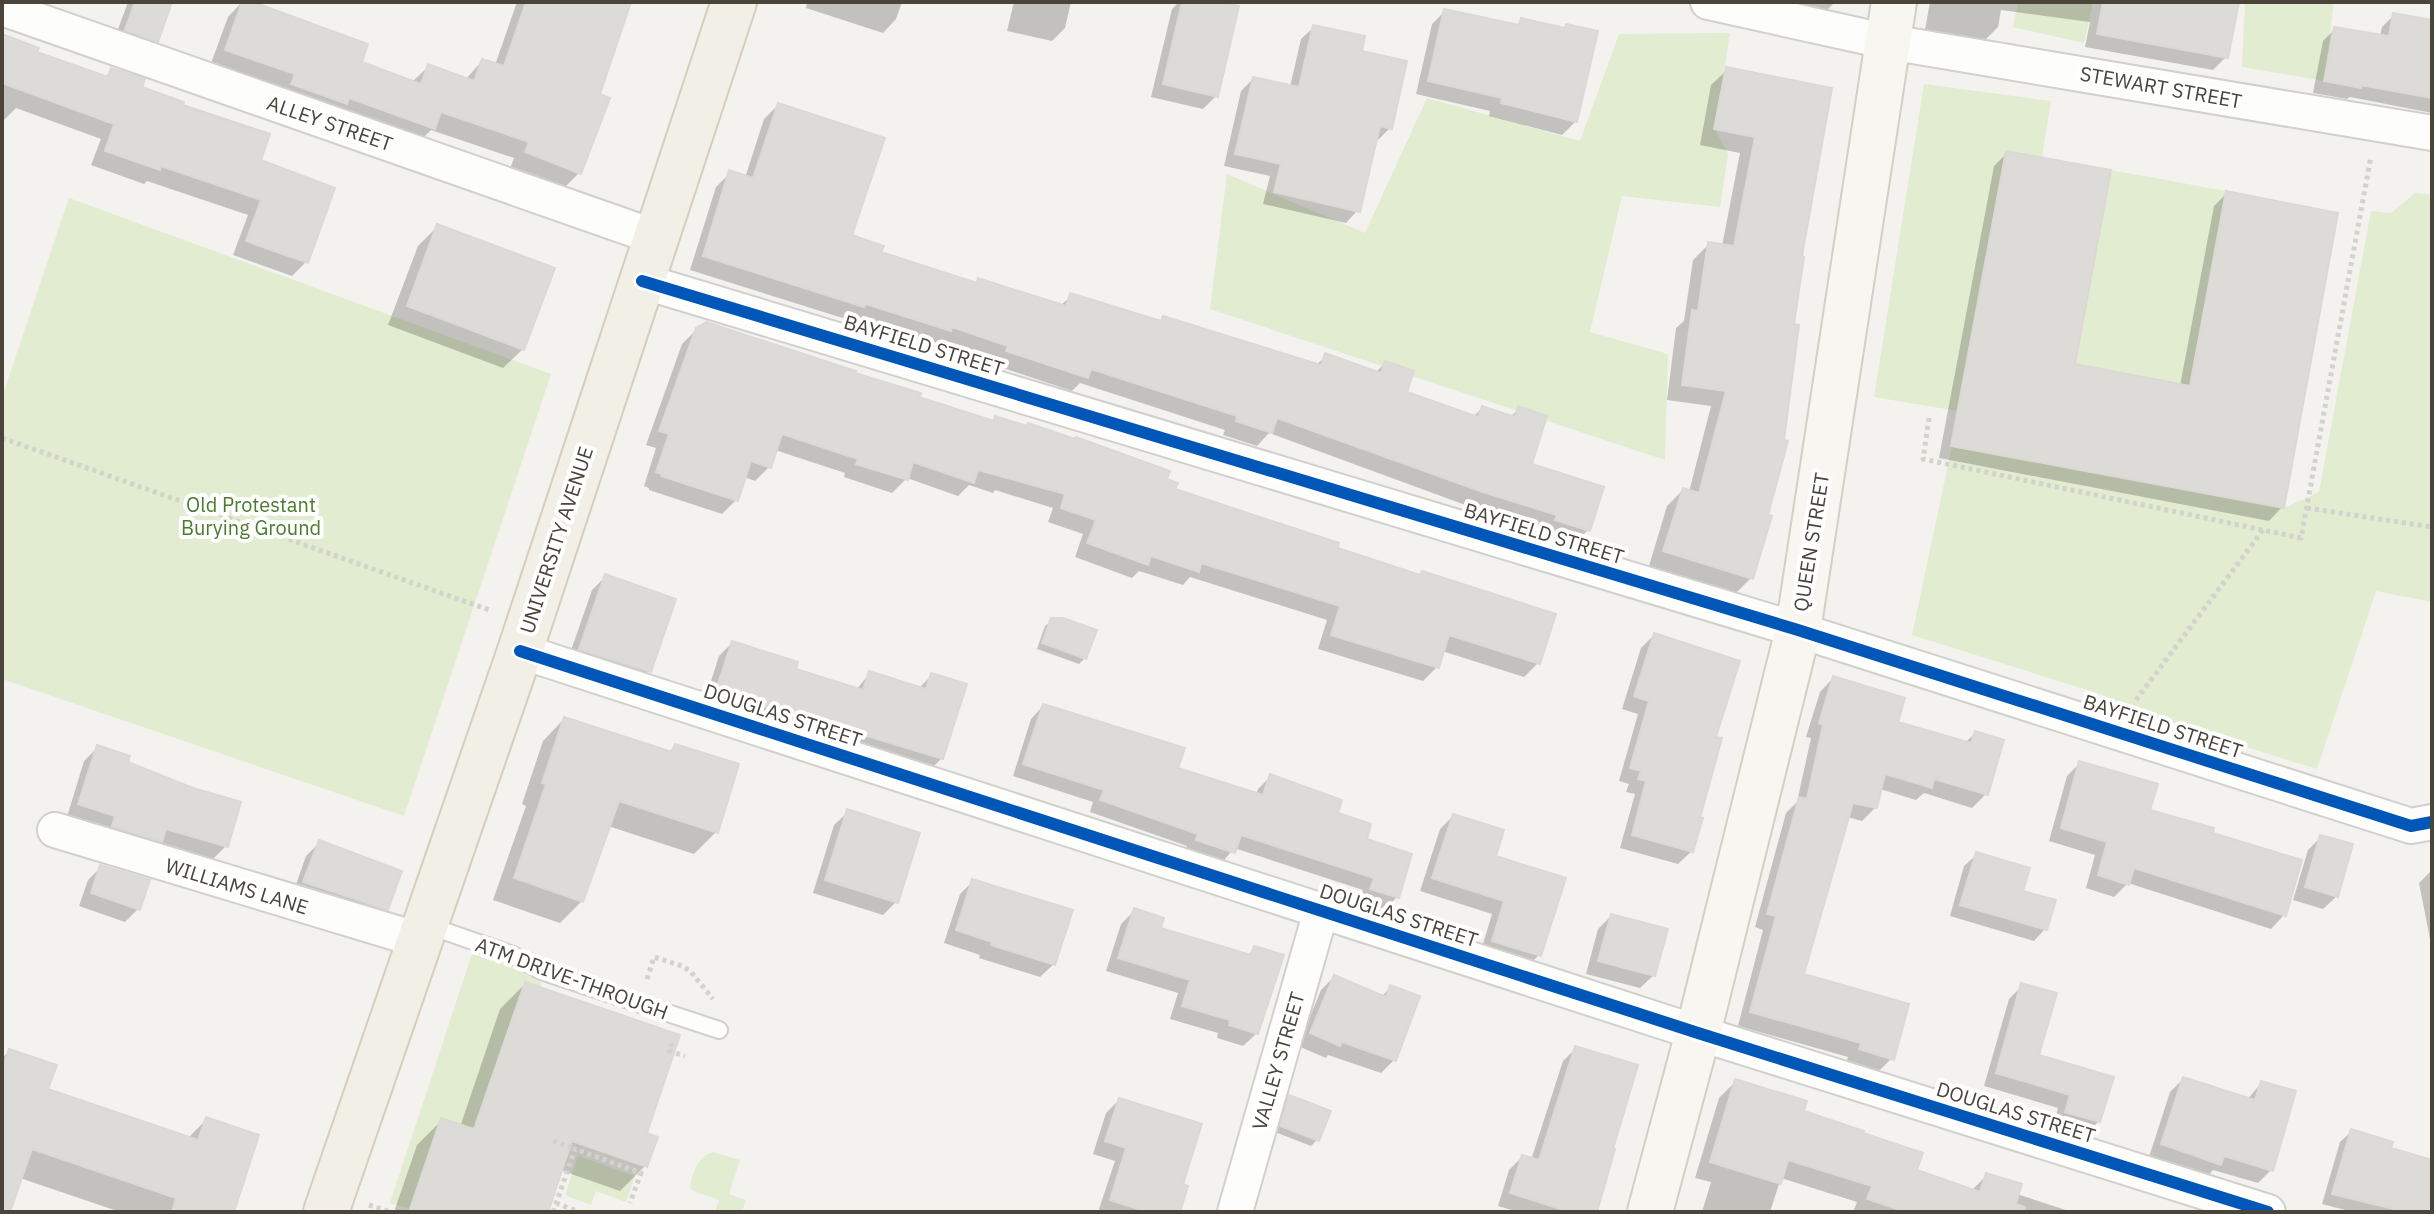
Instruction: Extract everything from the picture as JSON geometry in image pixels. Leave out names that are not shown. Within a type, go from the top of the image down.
[{"type":"main road","name":"UNIVERSITY AVENUE","points":[[326,1212],[520,651],[734,2]]},
{"type":"street","name":"STEWART STREET","points":[[1708,2],[1891,22],[2432,133]]},
{"type":"street","name":"ALLEY STREET","points":[[2,8],[658,238]]},
{"type":"street","name":"QUEEN STREET","points":[[1650,1212],[1698,1033],[1798,630],[1891,22]]},
{"type":"street","name":"BAYFIELD STREET","points":[[642,281],[1798,630],[2411,826],[2432,822]]},
{"type":"street","name":"DOUGLAS STREET","points":[[520,651],[1698,1033],[2268,1212]]},
{"type":"street","name":"WILLIAMS LANE","points":[[55,830],[422,932]]},
{"type":"street","name":"VALLEY STREET","points":[[1235,1212],[1321,911]]},
{"type":"lane","name":"ATM DRIVE-THROUGH","points":[[422,932],[513,955],[541,971],[719,1030]]},
{"type":"path","points":[[1929,418],[1923,459],[2301,538],[2373,148]]},
{"type":"path","points":[[2,438],[497,613]]},
{"type":"path","points":[[2306,508],[2432,527]]},
{"type":"path","points":[[2128,711],[2263,530]]},
{"type":"path","points":[[553,1141],[641,1173],[630,1203]]},
{"type":"path","points":[[553,1212],[575,1149]]},
{"type":"path","points":[[556,1203],[579,1212]]},
{"type":"path","points":[[368,1204],[391,1212]]},
{"type":"green space","points":[[2018,2],[2093,2],[2084,43],[2013,27]]},
{"type":"green space","points":[[2245,2],[2334,2],[2324,81],[2242,67]]},
{"type":"green space","points":[[1730,33],[1715,129],[1728,154],[1720,207],[1622,196],[1590,332],[1668,354],[1665,460],[1210,309],[1227,174],[1365,233],[1427,98],[1580,141],[1619,34]]},
{"type":"green space","points":[[1924,84],[2051,101],[2042,157],[2006,151],[1958,411],[1874,397]]},
{"type":"green space","points":[[2111,170],[2226,191],[2190,386],[2075,364]]},
{"type":"green space","points":[[2415,193],[2432,195],[2432,602],[2376,591],[2317,769],[2101,702],[2103,695],[1912,635],[1952,446],[2284,508],[2319,492],[2371,211],[2391,213]]},
{"type":"green space","name":"Old Protestant Burying Ground","points":[[69,198],[551,374],[404,816],[2,679],[2,397]]},
{"type":"green space","points":[[472,954],[509,965],[541,983],[540,987],[524,982],[481,1108],[479,1131],[410,1209],[390,1203]]},
{"type":"green space","points":[[713,1152],[740,1160],[729,1194],[746,1200],[742,1212],[715,1212],[719,1200],[690,1188],[697,1166],[703,1157]]},
{"type":"green space","points":[[578,1156],[635,1176],[626,1202],[596,1191],[591,1205],[565,1195]]},
{"type":"building","points":[[135,2],[172,2],[158,42],[125,30]]},
{"type":"building","points":[[242,2],[253,2],[368,44],[362,62],[421,84],[428,64],[474,81],[482,59],[504,66],[526,2],[631,2],[600,94],[610,98],[581,174],[525,152],[529,142],[441,112],[435,129],[349,98],[347,104],[291,84],[295,74],[225,50]]},
{"type":"building","points":[[1182,2],[1222,2],[1239,6],[1218,97],[1163,84]]},
{"type":"building","points":[[2103,2],[2239,2],[2228,58],[2097,34]]},
{"type":"building","points":[[1444,9],[1519,25],[1521,18],[1565,28],[1566,24],[1598,31],[1577,122],[1501,103],[1502,98],[1428,81]]},
{"type":"building","points":[[2393,13],[2432,20],[2432,98],[2324,81],[2334,27],[2389,36]]},
{"type":"building","points":[[1313,25],[1365,36],[1362,51],[1407,61],[1392,129],[1380,126],[1360,212],[1274,192],[1281,164],[1235,154],[1253,77],[1299,87]]},
{"type":"building","points":[[2,34],[39,48],[37,52],[108,77],[111,68],[145,79],[142,87],[184,102],[183,105],[270,134],[261,160],[335,188],[308,263],[246,241],[261,200],[161,166],[160,170],[105,151],[114,124],[2,83]]},
{"type":"building","points":[[1726,67],[1832,88],[1802,256],[1794,324],[1799,325],[1784,440],[1788,441],[1768,515],[1772,516],[1753,579],[1663,551],[1683,488],[1699,493],[1726,391],[1682,385],[1692,310],[1698,311],[1708,242],[1734,246],[1755,137],[1714,129]]},
{"type":"building","points":[[778,103],[885,138],[852,235],[884,246],[881,252],[977,283],[978,278],[1066,306],[1070,293],[1161,321],[1163,316],[1321,365],[1325,353],[1381,373],[1385,361],[1414,371],[1407,392],[1478,417],[1482,406],[1515,417],[1518,406],[1547,416],[1532,464],[1604,487],[1590,531],[1555,520],[1557,515],[1483,492],[1277,418],[1272,433],[1236,421],[1237,416],[1091,369],[1088,378],[1006,351],[1008,346],[952,327],[951,331],[866,304],[864,307],[703,256],[729,170],[753,178]]},
{"type":"building","points":[[2006,151],[2111,170],[2075,364],[2190,386],[2226,191],[2338,213],[2284,508],[1951,446]]},
{"type":"building","points":[[437,224],[555,268],[524,350],[407,306]]},
{"type":"building","points":[[706,322],[921,393],[919,397],[994,421],[995,416],[1076,437],[1170,471],[1167,479],[1178,483],[1175,489],[1339,543],[1338,548],[1420,575],[1422,571],[1556,614],[1540,664],[1449,635],[1439,668],[1331,635],[1340,606],[1201,563],[1199,572],[1151,556],[1148,565],[1087,543],[1096,520],[1061,508],[1065,494],[978,470],[974,483],[913,462],[908,480],[856,464],[858,459],[782,434],[771,468],[751,461],[738,501],[661,476],[656,472],[669,434],[659,431],[696,328]]},
{"type":"building","points":[[605,574],[676,599],[651,672],[579,649]]},
{"type":"building","points":[[1051,618],[1063,618],[1097,630],[1086,659],[1042,643]]},
{"type":"building","points":[[1654,633],[1740,661],[1716,737],[1722,738],[1693,852],[1632,835],[1646,781],[1638,779],[1641,771],[1630,768],[1649,701],[1634,696]]},
{"type":"building","points":[[732,641],[798,662],[796,669],[863,690],[869,671],[926,689],[931,673],[967,684],[943,759],[831,725],[830,729],[716,690]]},
{"type":"building","points":[[1833,676],[1905,698],[1898,722],[1971,743],[1975,731],[2004,740],[1988,795],[1934,779],[1932,788],[1885,774],[1877,808],[1853,803],[1804,974],[1909,1004],[1894,1060],[1859,1049],[1861,1043],[1750,1012],[1776,916],[1767,914],[1799,797],[1807,799],[1823,725],[1819,723]]},
{"type":"building","points":[[1043,704],[1185,748],[1178,768],[1263,795],[1270,774],[1342,800],[1338,813],[1371,824],[1367,839],[1412,854],[1399,898],[1370,889],[1374,878],[1241,835],[1235,853],[1196,840],[1198,834],[1100,800],[1104,790],[1023,764]]},
{"type":"building","points":[[564,717],[672,752],[675,744],[739,764],[718,833],[619,801],[583,902],[514,878],[546,784],[542,783]]},
{"type":"building","points":[[97,745],[130,756],[128,762],[193,788],[241,802],[228,847],[166,829],[162,842],[112,826],[115,816],[78,804]]},
{"type":"building","points":[[2079,761],[2158,784],[2150,810],[2214,828],[2213,833],[2302,860],[2286,916],[2134,868],[2129,885],[2098,875],[2107,842],[2061,828]]},
{"type":"building","points":[[847,809],[920,833],[898,903],[825,880]]},
{"type":"building","points":[[1453,814],[1504,830],[1496,856],[1566,878],[1541,956],[1492,941],[1504,901],[1432,878]]},
{"type":"building","points":[[2320,835],[2353,844],[2338,897],[2305,887]]},
{"type":"building","points":[[319,840],[402,871],[388,910],[303,882]]},
{"type":"building","points":[[1976,852],[2030,868],[2023,891],[2056,900],[2047,930],[1960,905]]},
{"type":"building","points":[[100,865],[150,880],[140,910],[91,893]]},
{"type":"building","points":[[972,879],[1073,910],[1055,965],[991,945],[992,942],[956,930]]},
{"type":"building","points":[[1134,908],[1164,918],[1161,928],[1251,955],[1254,946],[1284,955],[1258,1034],[1229,1025],[1230,1020],[1182,1006],[1190,980],[1118,958]]},
{"type":"building","points":[[1611,914],[1668,929],[1655,976],[1598,961]]},
{"type":"building","points":[[1334,975],[1386,997],[1390,985],[1420,996],[1396,1061],[1342,1042],[1340,1046],[1310,1033]]},
{"type":"building","points":[[525,982],[680,1035],[647,1133],[658,1137],[647,1167],[572,1141],[548,1212],[409,1212],[441,1118],[474,1129]]},
{"type":"building","points":[[2021,983],[2057,993],[2039,1055],[2114,1077],[2100,1122],[2065,1112],[2070,1095],[1996,1073]]},
{"type":"building","points":[[1575,1046],[1638,1065],[1597,1212],[1570,1212],[1510,1193],[1522,1155],[1539,1160]]},
{"type":"building","points":[[9,1049],[57,1065],[48,1089],[198,1140],[206,1117],[259,1135],[234,1212],[172,1212],[176,1198],[32,1149],[10,1212],[2,1212],[2,1070]]},
{"type":"building","points":[[2183,1077],[2255,1100],[2261,1081],[2296,1091],[2273,1171],[2224,1156],[2221,1165],[2161,1144]]},
{"type":"building","points":[[1735,1079],[1807,1101],[1804,1111],[1923,1153],[1917,1170],[1980,1192],[1986,1173],[2022,1184],[2016,1204],[2025,1207],[2024,1212],[1906,1212],[1867,1199],[1872,1186],[1788,1160],[1781,1184],[1710,1162]]},
{"type":"building","points":[[1289,1095],[1331,1111],[1319,1141],[1280,1126]]},
{"type":"building","points":[[1119,1098],[1202,1124],[1183,1184],[1188,1186],[1180,1212],[1148,1212],[1110,1200],[1126,1148],[1105,1141]]},
{"type":"building","points":[[2351,1129],[2393,1142],[2391,1148],[2432,1160],[2432,1196],[2428,1212],[2406,1212],[2332,1194]]},
{"type":"cycle path","points":[[642,281],[1798,630],[2411,826],[2432,822]]},
{"type":"cycle path","points":[[520,651],[1698,1033],[2268,1212]]}]
